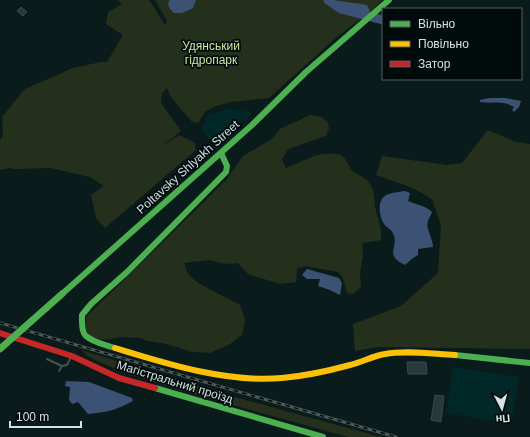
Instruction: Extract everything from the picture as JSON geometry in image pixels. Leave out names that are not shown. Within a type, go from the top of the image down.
[{"type":"main road","name":"Poltavsky Shlyakh Street","points":[[0,349],[252,125],[306,72],[390,0]]},
{"type":"main road","points":[[221,153],[227,166],[226,172],[127,272],[91,304],[82,315],[82,328],[85,336],[105,345],[167,363],[213,374],[239,378],[286,377],[332,370],[388,353],[485,358],[530,363]]},
{"type":"main road","name":"Магістральний проїзд","points":[[0,333],[72,356],[119,378],[323,437]]},
{"type":"lane","points":[[47,359],[62,366],[67,365],[72,356]]},
{"type":"lane","points":[[59,372],[62,366]]},
{"type":"shaded area","points":[[170,0],[196,0],[193,8],[182,13],[174,13],[170,9],[168,3]]},
{"type":"shaded area","points":[[327,0],[367,5],[370,12],[382,16],[382,24],[361,19],[359,11],[355,10],[355,12],[352,13],[345,10],[345,8],[339,7]]},
{"type":"shaded area","points":[[489,98],[505,98],[521,101],[519,107],[514,112],[512,110],[514,107],[510,105],[480,102],[480,100]]},
{"type":"shaded area","points":[[230,108],[253,113],[215,146],[205,134],[202,127],[209,115]]},
{"type":"shaded area","points":[[405,191],[410,193],[408,201],[424,206],[432,212],[427,224],[433,247],[418,249],[418,255],[405,265],[395,258],[393,254],[395,240],[394,236],[382,220],[380,207],[382,199],[385,196]]},
{"type":"shaded area","points":[[307,269],[339,278],[342,283],[340,295],[318,286],[320,279],[307,279],[302,275]]},
{"type":"shaded area","points":[[453,367],[519,377],[511,424],[446,413]]},
{"type":"shaded area","points":[[66,381],[89,382],[132,398],[133,401],[112,410],[88,414],[78,402],[72,404],[69,400],[70,387],[65,386]]},
{"type":"green space","name":"Удянський гідропарк","points":[[117,0],[149,0],[165,25],[167,21],[155,0],[382,0],[370,12],[338,36],[269,98],[231,102],[213,107],[205,112],[198,123],[192,122],[171,97],[167,88],[162,93],[161,103],[181,131],[161,147],[179,135],[195,143],[196,150],[105,228],[96,218],[91,195],[104,186],[90,177],[51,168],[9,168],[0,170],[0,140],[3,135],[2,117],[25,89],[73,68],[107,62],[123,35],[106,24],[108,12],[122,4]]},
{"type":"green space","points":[[310,115],[321,117],[328,122],[329,129],[326,136],[288,149],[282,159],[286,168],[322,154],[329,153],[339,155],[345,159],[352,170],[365,179],[371,186],[380,226],[381,240],[362,244],[363,256],[360,273],[361,287],[353,294],[347,293],[343,278],[338,272],[305,266],[297,269],[296,282],[280,284],[248,274],[238,263],[226,264],[209,260],[184,263],[188,274],[198,283],[240,305],[245,320],[242,335],[230,344],[210,353],[192,352],[167,344],[147,341],[141,338],[120,337],[106,340],[91,337],[84,327],[87,316],[226,180],[243,156],[272,139],[280,129]]},
{"type":"green space","points":[[488,130],[516,142],[530,144],[530,349],[378,347],[355,351],[353,324],[401,306],[438,273],[441,225],[432,199],[413,188],[376,175],[382,156],[447,165],[462,163]]},
{"type":"green space","points":[[81,350],[231,396],[381,437],[348,437],[193,394],[124,373],[89,357]]},
{"type":"building","points":[[21,7],[27,12],[23,16],[17,11]]},
{"type":"building","points":[[407,362],[426,362],[427,374],[408,374]]},
{"type":"building","points":[[435,395],[444,396],[441,422],[431,420]]},
{"type":"waterway","points":[[328,0],[341,9],[382,20]]},
{"type":"railway","points":[[0,323],[396,437]]},
{"type":"traffic: fast","points":[[62,294],[252,125],[306,72],[389,0]]},
{"type":"traffic: fast","points":[[115,348],[95,341],[85,335],[82,328],[82,315],[91,304],[127,272],[226,172],[227,166],[221,153]]},
{"type":"traffic: fast","points":[[0,349],[62,294]]},
{"type":"traffic: fast","points":[[455,355],[530,363]]},
{"type":"traffic: fast","points":[[155,388],[323,437]]},
{"type":"traffic: slow","points":[[115,348],[197,371],[240,378],[261,379],[282,378],[316,373],[393,353],[411,352],[455,355]]},
{"type":"traffic: jam","points":[[0,333],[72,356],[119,378],[155,388]]}]
